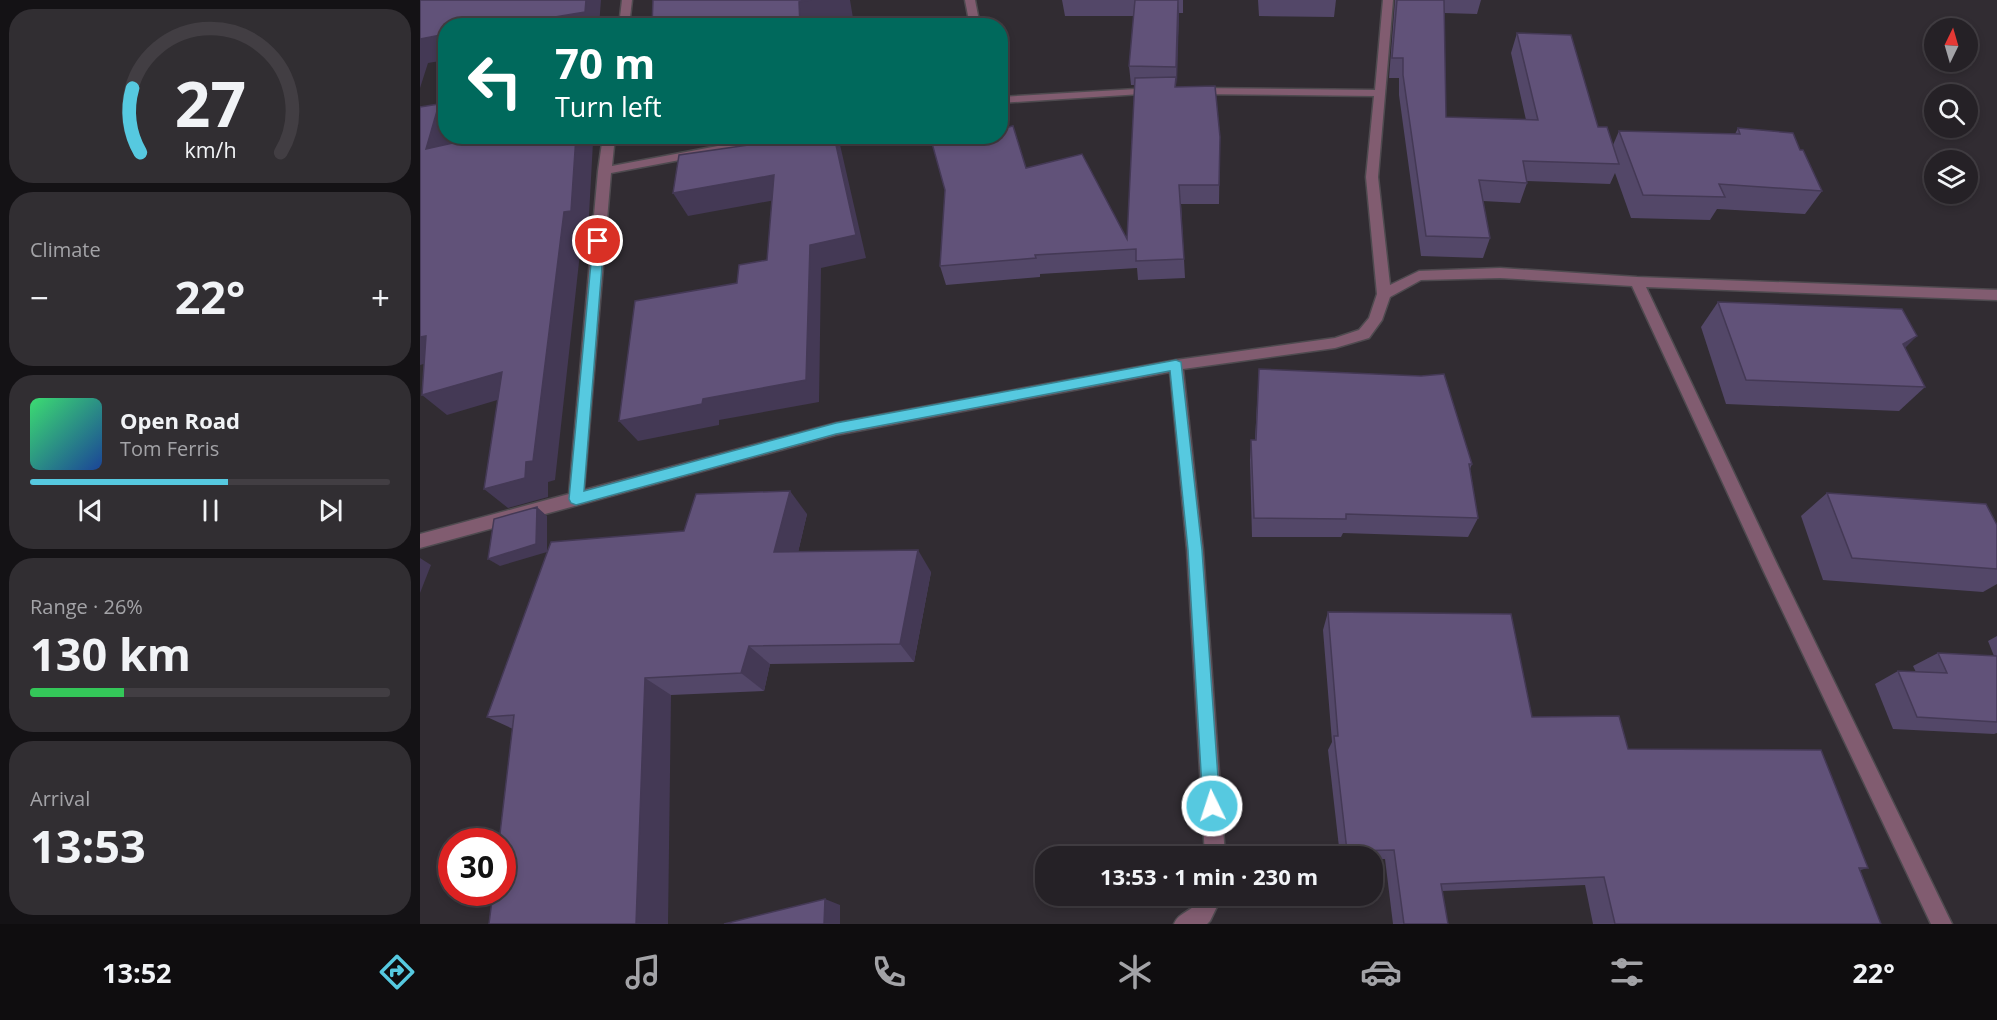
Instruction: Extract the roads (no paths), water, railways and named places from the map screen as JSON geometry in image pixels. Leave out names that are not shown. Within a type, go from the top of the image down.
[{"type":"street","points":[[625,18],[627,0]]},
{"type":"street","points":[[970,0],[973,18]]},
{"type":"street","points":[[420,541],[836,429],[1176,365],[1335,343],[1364,334],[1375,320],[1384,294],[1372,177],[1389,0]]},
{"type":"street","points":[[1008,100],[1160,91]]},
{"type":"street","points":[[1183,91],[1380,93]]},
{"type":"street","points":[[576,499],[608,144]]},
{"type":"street","points":[[604,171],[748,144]]},
{"type":"street","points":[[1384,294],[1419,276],[1500,273],[1637,282],[1997,295]]},
{"type":"street","points":[[1637,282],[1765,557],[1942,924]]},
{"type":"street","points":[[1176,365],[1195,550],[1214,846]]},
{"type":"street","points":[[1184,924],[1191,923],[1206,913],[1208,906]]}]
